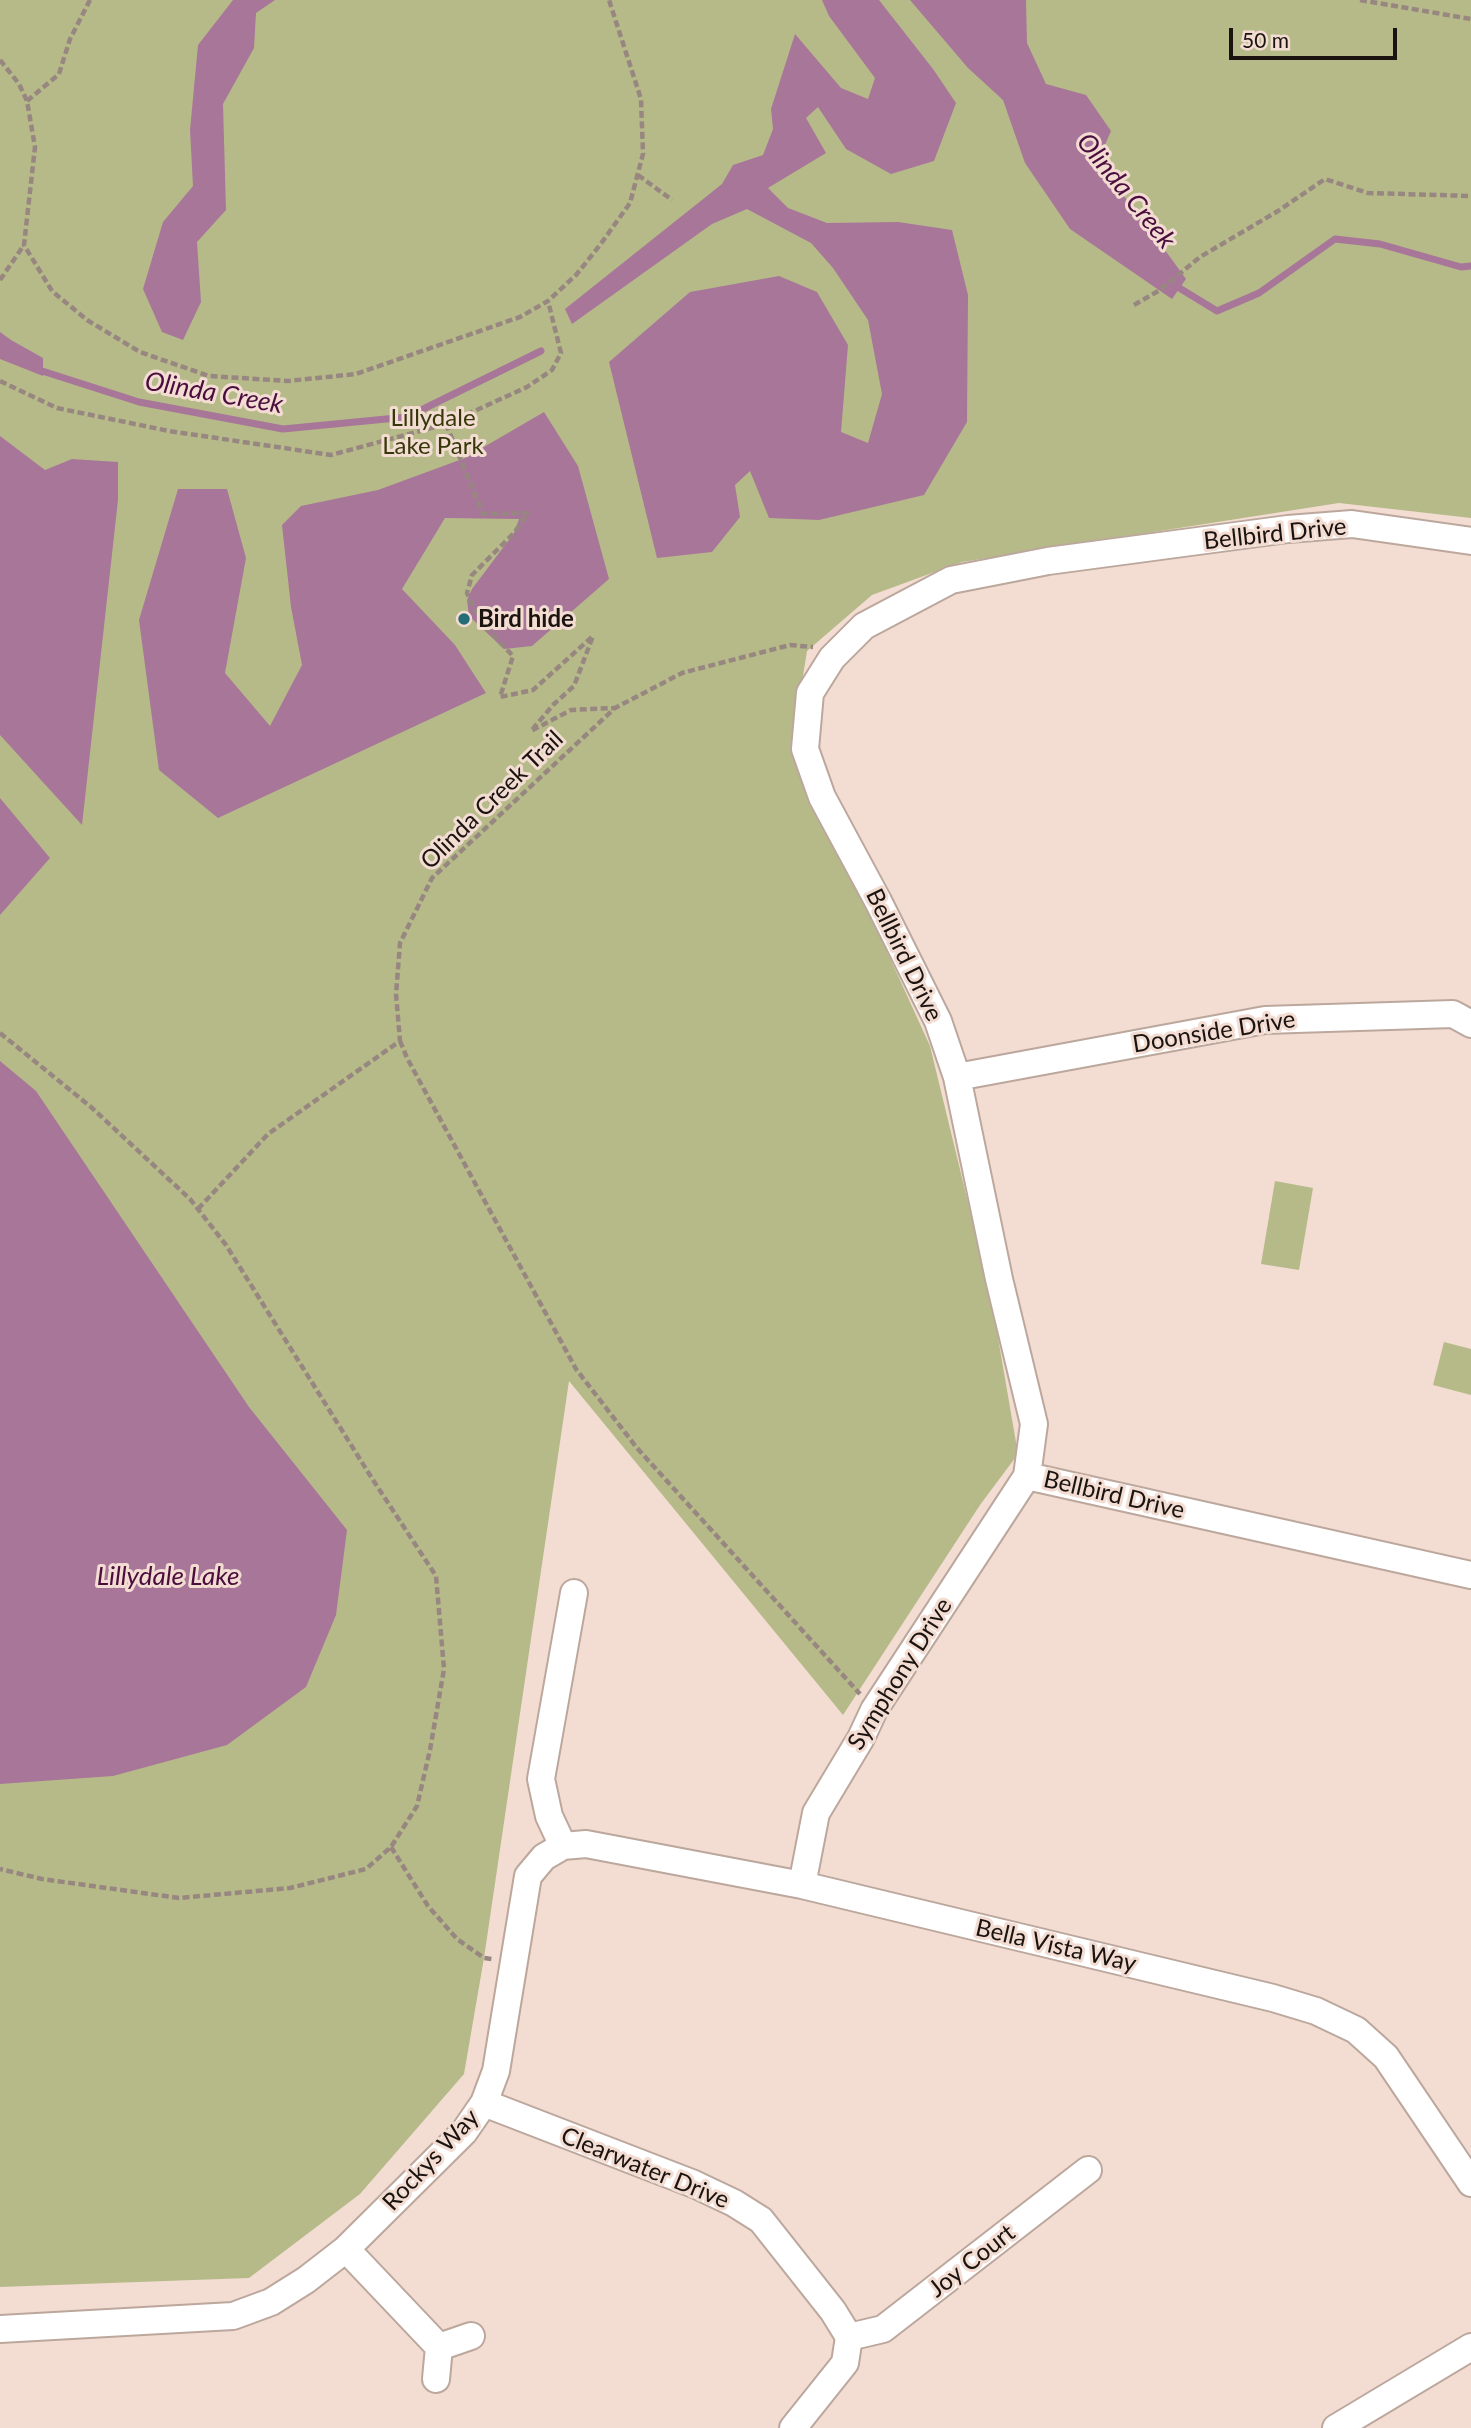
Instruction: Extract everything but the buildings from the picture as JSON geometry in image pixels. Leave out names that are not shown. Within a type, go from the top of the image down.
[{"type":"street","name":"Bellbird Drive","points":[[1471,541],[1352,524],[1288,529],[1048,561],[951,580],[864,626],[832,658],[810,693],[805,749],[822,797],[939,1021],[957,1077],[999,1279],[1034,1423],[1027,1476],[1471,1574]]},
{"type":"street","name":"Doonside Drive","points":[[957,1077],[1265,1020],[1453,1014],[1471,1024]]},
{"type":"street","name":"Symphony Drive","points":[[802,1885],[816,1813],[861,1738],[874,1710],[1027,1476]]},
{"type":"street","points":[[563,1846],[549,1816],[541,1779],[574,1593]]},
{"type":"street","name":"Bella Vista Way","points":[[563,1846],[586,1843],[802,1885],[1317,2011],[1356,2030],[1386,2057],[1471,2183]]},
{"type":"street","name":"Rockys Way","points":[[0,2329],[233,2316],[271,2302],[306,2280],[346,2249],[464,2132],[484,2104],[496,2071],[528,1876],[544,1857],[563,1846]]},
{"type":"street","name":"Clearwater Drive","points":[[484,2104],[694,2184],[734,2203],[761,2220],[833,2311],[849,2337]]},
{"type":"street","name":"Joy Court","points":[[849,2337],[883,2329],[1088,2170]]},
{"type":"street","points":[[346,2249],[439,2347],[436,2379]]},
{"type":"street","points":[[439,2347],[471,2336]]},
{"type":"street","points":[[793,2428],[845,2363],[849,2337]]},
{"type":"street","points":[[1336,2428],[1471,2347]]},
{"type":"path","points":[[27,101],[59,74],[70,39],[90,0]]},
{"type":"path","points":[[24,245],[52,291],[87,320],[140,352],[209,376],[288,381],[356,374],[520,317],[548,301],[576,275],[630,203],[638,175],[643,154],[641,99],[609,0]]},
{"type":"path","points":[[1360,0],[1471,19]]},
{"type":"path","points":[[0,60],[19,84],[27,101],[35,147],[24,245],[0,280]]},
{"type":"path","points":[[638,175],[672,200]]},
{"type":"path","points":[[1134,305],[1160,290],[1200,257],[1279,211],[1325,179],[1368,193],[1471,196]]},
{"type":"path","points":[[0,381],[57,408],[169,431],[331,455],[446,424],[527,387],[552,370],[561,353],[548,301]]},
{"type":"path","points":[[446,424],[483,514],[528,513],[514,533],[472,575],[467,593],[480,621],[513,656],[500,698],[533,690],[593,636],[574,686],[554,704],[531,732],[571,709],[615,708]]},
{"type":"path","name":"Olinda Creek Trail","points":[[400,1041],[396,994],[400,943],[432,878],[615,708],[682,673],[790,645],[814,647]]},
{"type":"path","points":[[0,1033],[91,1107],[190,1199],[226,1245],[436,1576],[444,1669],[430,1751],[417,1806],[391,1847],[366,1868],[290,1888],[179,1898],[42,1879],[0,1869]]},
{"type":"path","points":[[198,1209],[268,1133],[400,1041],[576,1369],[637,1448],[874,1710]]},
{"type":"path","points":[[391,1847],[429,1906],[457,1939],[484,1958],[513,1964]]},
{"type":"green space","name":"Lillydale Lake Park","points":[[0,0],[1471,0],[1471,518],[1339,503],[962,562],[872,595],[807,651],[792,744],[804,788],[874,923],[930,1046],[991,1297],[1018,1454],[980,1505],[843,1715],[569,1381],[484,1958],[464,2074],[360,2194],[249,2278],[0,2287]]},
{"type":"green space","points":[[1275,1181],[1313,1188],[1299,1270],[1261,1264]]},
{"type":"green space","points":[[1444,1342],[1471,1349],[1471,1395],[1433,1385]]},
{"type":"water","points":[[233,0],[275,0],[256,13],[254,48],[223,104],[226,210],[197,242],[201,302],[183,340],[162,332],[143,289],[163,222],[193,186],[190,130],[198,45]]},
{"type":"water","points":[[822,0],[879,0],[956,103],[934,161],[891,174],[846,149],[818,107],[806,118],[826,153],[768,188],[788,208],[827,223],[898,222],[952,230],[968,295],[967,422],[924,495],[819,520],[769,518],[750,471],[735,485],[740,517],[712,552],[657,558],[609,362],[690,292],[779,276],[817,292],[848,345],[841,432],[868,443],[882,394],[868,320],[833,268],[811,243],[747,209],[712,224],[572,324],[565,309],[722,184],[733,165],[763,155],[773,129],[771,109],[795,34],[841,88],[868,99],[875,78],[829,16]]},
{"type":"water","points":[[910,0],[1026,0],[1027,43],[1046,84],[1086,95],[1111,131],[1097,163],[1186,279],[1172,299],[1070,229],[1025,163],[1003,100],[968,68]]},
{"type":"water","points":[[0,332],[43,358],[43,376],[0,359]]},
{"type":"water","points":[[544,412],[578,466],[609,579],[532,646],[504,649],[469,616],[467,600],[472,589],[514,533],[519,519],[445,518],[402,589],[455,645],[486,693],[218,818],[159,770],[139,620],[178,489],[227,489],[246,558],[225,673],[270,726],[302,665],[291,607],[282,525],[301,506],[378,490],[465,458]]},
{"type":"water","points":[[0,436],[45,470],[72,459],[118,462],[118,500],[82,825],[0,735]]},
{"type":"water","points":[[0,798],[50,858],[0,915]]},
{"type":"water","name":"Lillydale Lake","points":[[0,1061],[36,1091],[249,1407],[347,1530],[336,1615],[306,1687],[227,1745],[113,1776],[0,1784]]},
{"type":"waterway","name":"Olinda Creek","points":[[1175,284],[1217,311],[1259,293],[1335,239],[1380,244],[1461,267],[1471,266]]},
{"type":"waterway","name":"Olinda Creek","points":[[36,369],[139,402],[283,429],[407,417],[541,351]]},
{"type":"place","name":"Bird hide","points":[[464,619]]}]
